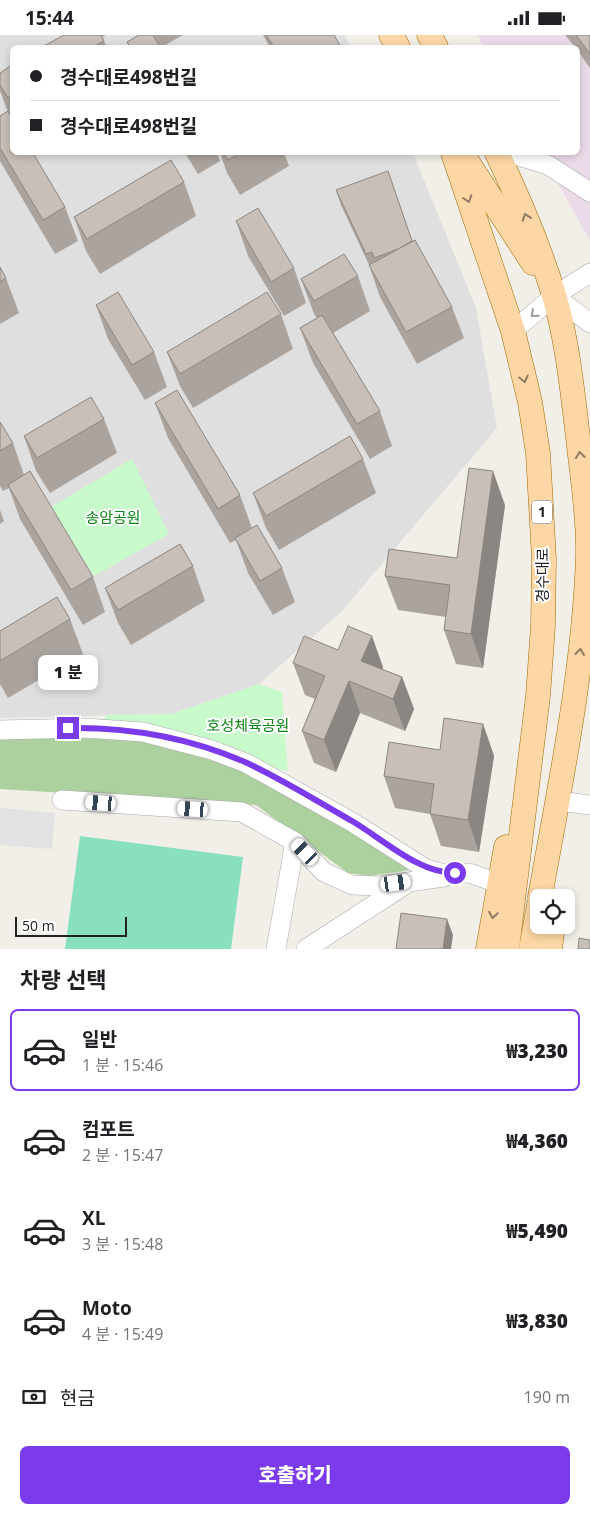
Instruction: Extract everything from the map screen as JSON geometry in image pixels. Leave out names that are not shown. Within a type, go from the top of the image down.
[{"type":"main road","name":"경수대로","points":[[454,155],[513,331],[530,402],[538,462],[544,559],[538,696],[508,949]]},
{"type":"main road","points":[[462,155],[554,296]]},
{"type":"main road","points":[[498,155],[521,203],[554,296],[573,394],[586,502],[588,555],[587,609],[574,700],[541,889]]},
{"type":"main road","points":[[488,949],[498,883],[538,696]]},
{"type":"main road","points":[[558,889],[579,803],[574,700]]},
{"type":"main road","points":[[531,949],[534,934]]},
{"type":"main road","points":[[550,949],[552,934]]},
{"type":"street","points":[[516,155],[548,165],[590,191]]},
{"type":"street","points":[[513,331],[554,296],[590,273]]},
{"type":"street","points":[[554,296],[590,323]]},
{"type":"street","points":[[0,730],[85,728],[143,732],[212,750],[246,763],[352,821],[426,869],[441,873],[469,873],[498,883]]},
{"type":"street","points":[[62,801],[242,812],[295,842],[324,872],[352,885],[380,886],[469,873]]},
{"type":"street","points":[[276,949],[295,842]]},
{"type":"street","points":[[306,949],[412,881]]},
{"type":"shaded area","points":[[0,35],[344,35],[350,45],[10,45],[10,155],[414,155],[476,308],[497,428],[341,612],[259,684],[172,714],[0,718]]},
{"type":"shaded area","points":[[477,35],[590,35],[590,241],[542,155],[580,155],[580,45],[483,45]]},
{"type":"shaded area","points":[[0,808],[55,813],[52,849],[0,845]]},
{"type":"green space","name":"송암공원","points":[[132,459],[169,534],[94,576],[51,507]]},
{"type":"green space","name":"호성체육공원","points":[[259,684],[282,692],[288,771],[100,729],[106,715],[172,714]]},
{"type":"green space","points":[[0,736],[147,740],[245,771],[362,834],[415,869],[370,876],[348,873],[256,805],[0,789]]},
{"type":"green space","points":[[80,836],[243,857],[231,949],[65,949]]},
{"type":"building","points":[[64,35],[101,35],[104,41],[97,45],[46,45]]},
{"type":"building","points":[[139,35],[153,35],[159,45],[129,45],[127,42]]},
{"type":"building","points":[[266,35],[334,35],[340,45],[273,45]]},
{"type":"building","points":[[576,35],[590,35],[590,54]]},
{"type":"building","points":[[10,66],[10,96],[8,98],[0,85],[0,73]]},
{"type":"building","points":[[8,111],[10,114],[10,155],[34,155],[65,207],[43,220],[0,148],[0,116]]},
{"type":"building","points":[[224,155],[237,155],[228,160]]},
{"type":"building","points":[[171,160],[184,182],[87,239],[74,217]]},
{"type":"building","points":[[388,171],[412,241],[398,249],[374,258],[372,252],[366,254],[336,190]]},
{"type":"building","points":[[258,208],[294,268],[271,282],[236,221]]},
{"type":"building","points":[[415,240],[452,307],[406,332],[369,265]]},
{"type":"building","points":[[344,254],[358,276],[314,301],[301,279]]},
{"type":"building","points":[[0,267],[6,278],[0,282]]},
{"type":"building","points":[[118,292],[154,352],[132,365],[96,305]]},
{"type":"building","points":[[267,292],[281,314],[180,374],[167,352]]},
{"type":"building","points":[[322,315],[380,411],[357,424],[300,328]]},
{"type":"building","points":[[177,390],[240,495],[218,509],[155,403]]},
{"type":"building","points":[[91,397],[104,419],[37,458],[24,436]]},
{"type":"building","points":[[0,422],[13,443],[0,451]]},
{"type":"building","points":[[350,436],[363,459],[266,516],[253,493]]},
{"type":"building","points":[[469,468],[493,471],[471,634],[444,630],[450,585],[385,576],[389,549],[457,558]]},
{"type":"building","points":[[30,471],[93,577],[71,590],[8,485]]},
{"type":"building","points":[[257,525],[282,568],[260,581],[235,538]]},
{"type":"building","points":[[180,544],[193,566],[118,610],[105,588]]},
{"type":"building","points":[[57,597],[70,619],[0,661],[0,631]]},
{"type":"building","points":[[348,626],[372,636],[361,661],[402,677],[393,699],[349,681],[324,740],[302,731],[325,676],[293,663],[304,636],[338,650]]},
{"type":"building","points":[[444,718],[483,724],[468,820],[430,814],[434,784],[384,776],[389,742],[440,750]]},
{"type":"building","points":[[401,913],[447,919],[443,949],[396,949]]},
{"type":"building","points":[[579,938],[590,940],[590,949],[578,949]]},
{"type":"route","points":[[68,728],[143,732],[212,750],[246,763],[352,821],[426,869],[441,873],[455,873]]}]
